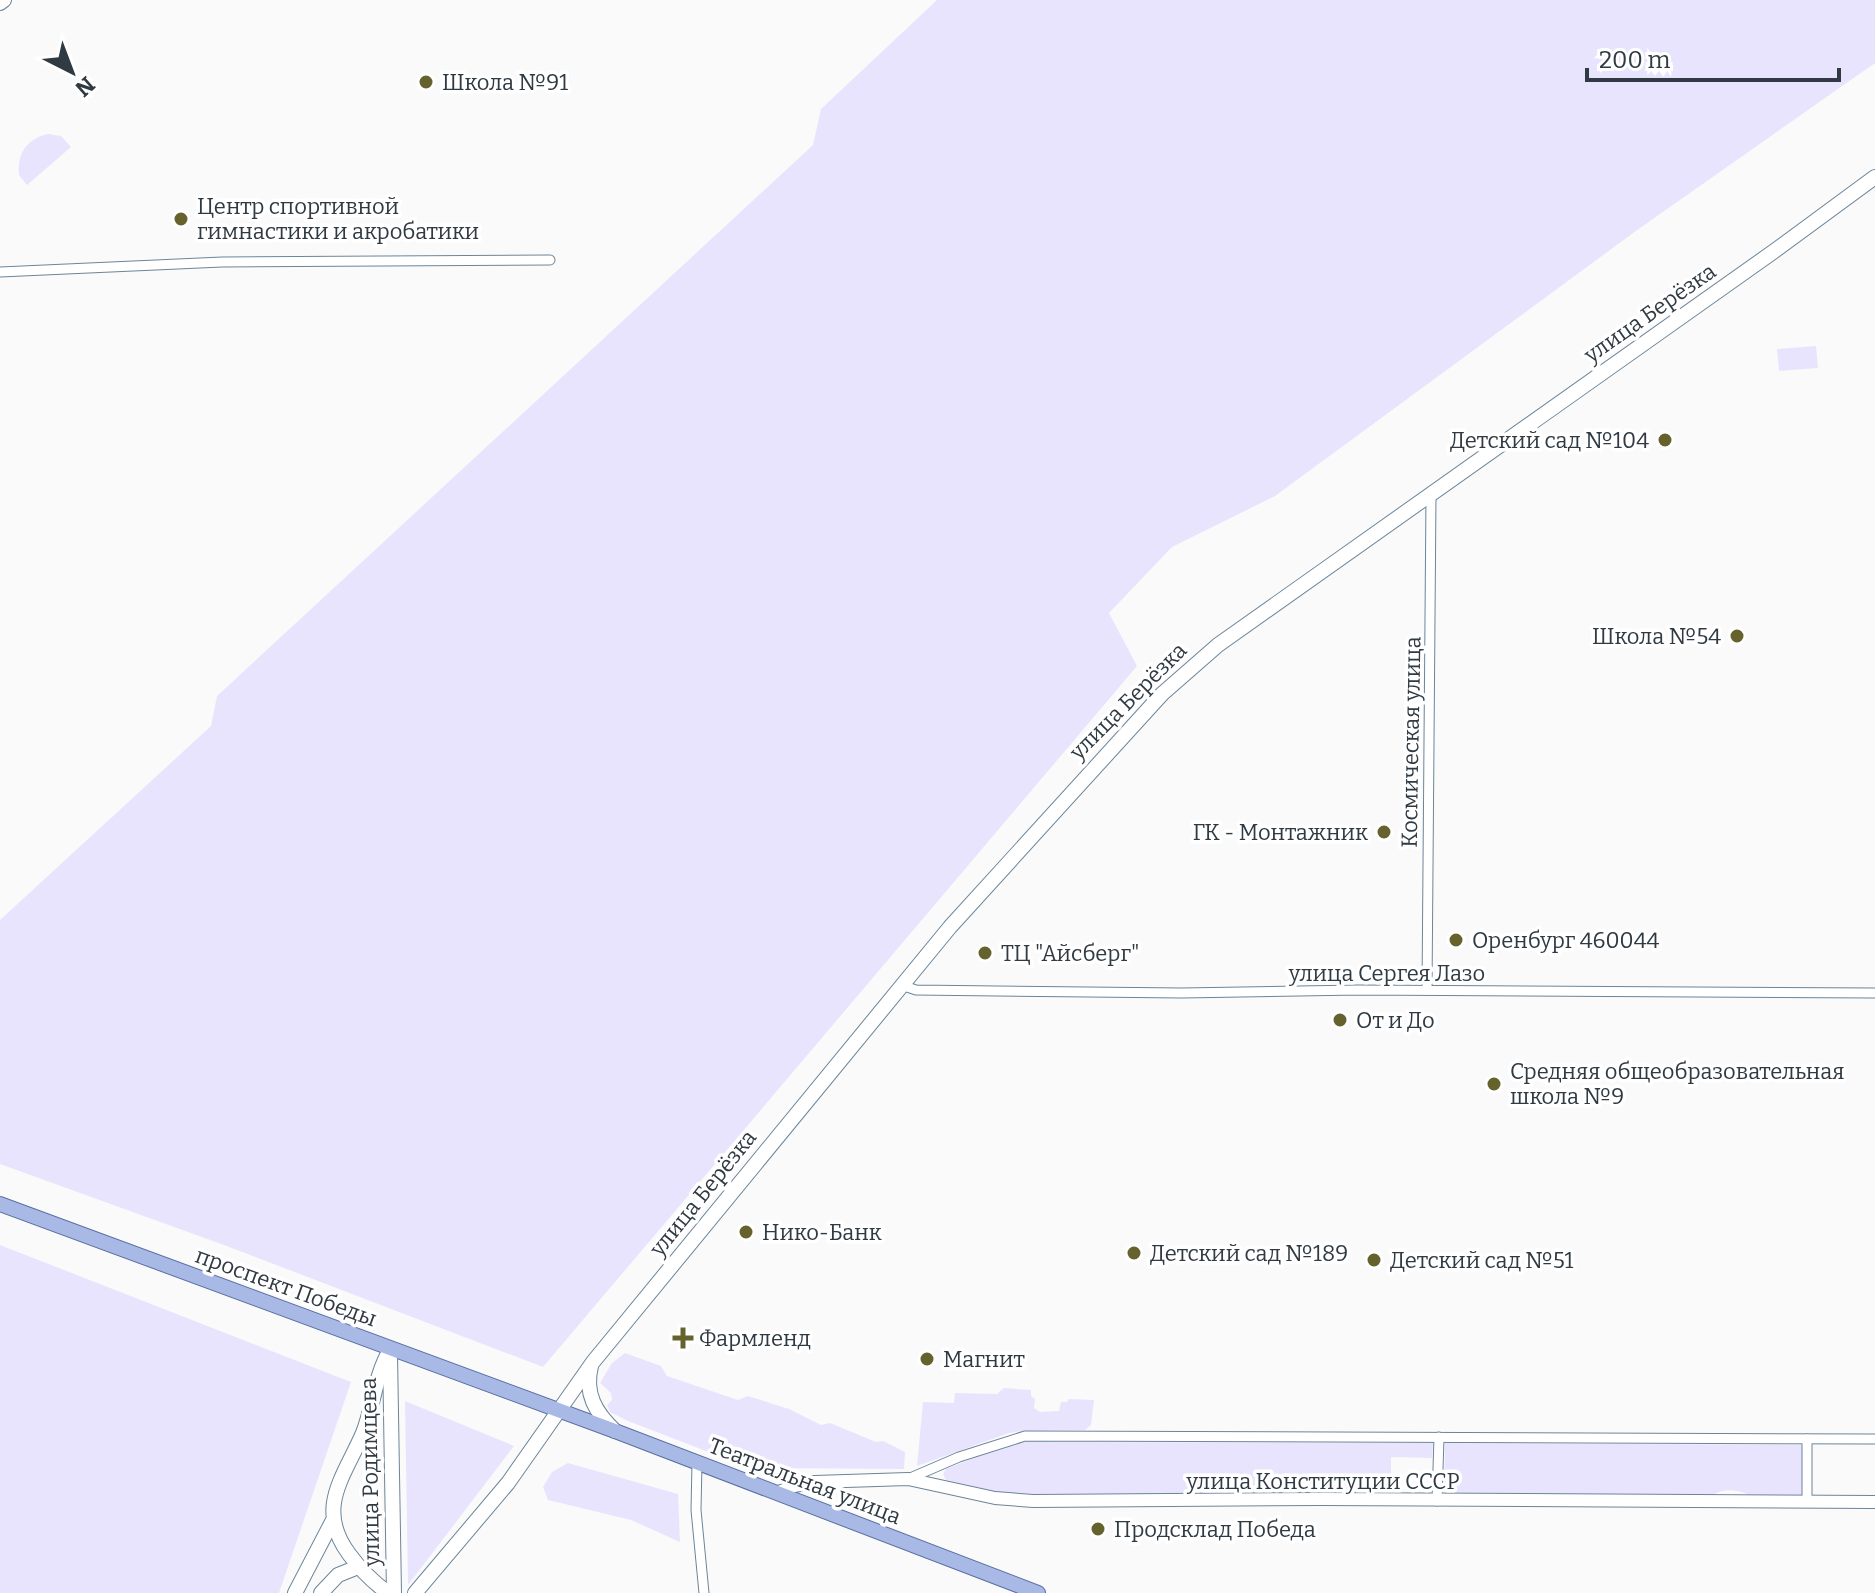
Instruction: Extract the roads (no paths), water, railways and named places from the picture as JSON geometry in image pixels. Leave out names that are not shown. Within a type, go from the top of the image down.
[{"type":"main road","name":"улица Берёзка","points":[[415,1593],[508,1483],[593,1362],[901,985],[1081,779],[1186,671],[1251,621],[1875,177]]},
{"type":"main road","name":"проспект Победы","points":[[0,1204],[556,1411]]},
{"type":"main road","points":[[390,1350],[381,1365],[362,1434],[342,1474],[332,1505],[332,1522],[342,1545],[358,1567],[391,1593]]},
{"type":"main road","name":"улица Родимцева","points":[[390,1350],[391,1593]]},
{"type":"main road","points":[[593,1362],[588,1378],[590,1397],[599,1416],[615,1431]]},
{"type":"main road","name":"Театральная улица","points":[[556,1411],[1038,1593]]},
{"type":"main road","points":[[295,1593],[332,1522]]},
{"type":"main road","points":[[321,1593],[338,1575],[358,1567]]},
{"type":"street","points":[[0,272],[230,262],[550,260]]},
{"type":"street","name":"Космическая улица","points":[[1427,990],[1431,495]]},
{"type":"street","name":"улица Сергея Лазо","points":[[901,985],[916,990],[1093,993],[1427,990],[1875,993]]},
{"type":"street","points":[[908,1479],[959,1457],[1025,1436],[1875,1439]]},
{"type":"street","points":[[1437,1501],[1439,1437]]},
{"type":"street","points":[[1807,1439],[1807,1502]]},
{"type":"street","points":[[697,1463],[695,1499],[704,1593]]},
{"type":"street","name":"улица Конституции СССР","points":[[776,1493],[815,1482],[908,1479],[995,1498],[1033,1501],[1875,1502]]},
{"type":"place","name":"Школа №91","points":[[426,82]]},
{"type":"place","name":"Центр спортивной гимнастики и акробатики","points":[[181,219]]},
{"type":"place","name":"Детский сад №104","points":[[1665,440]]},
{"type":"place","name":"Школа №54","points":[[1737,636]]},
{"type":"place","name":"ГК - Монтажник","points":[[1384,832]]},
{"type":"place","name":"Оренбург 460044","points":[[1456,940]]},
{"type":"place","name":"ТЦ \"Айсберг\"","points":[[985,953]]},
{"type":"place","name":"От и До","points":[[1340,1020]]},
{"type":"place","name":"Средняя общеобразовательная школа №9","points":[[1494,1084]]},
{"type":"place","name":"Нико-Банк","points":[[746,1232]]},
{"type":"place","name":"Детский сад №189","points":[[1134,1253]]},
{"type":"place","name":"Детский сад №51","points":[[1374,1260]]},
{"type":"place","name":"Фармленд","points":[[683,1338]]},
{"type":"place","name":"Магнит","points":[[927,1359]]},
{"type":"place","name":"Продсклад Победа","points":[[1098,1529]]}]
